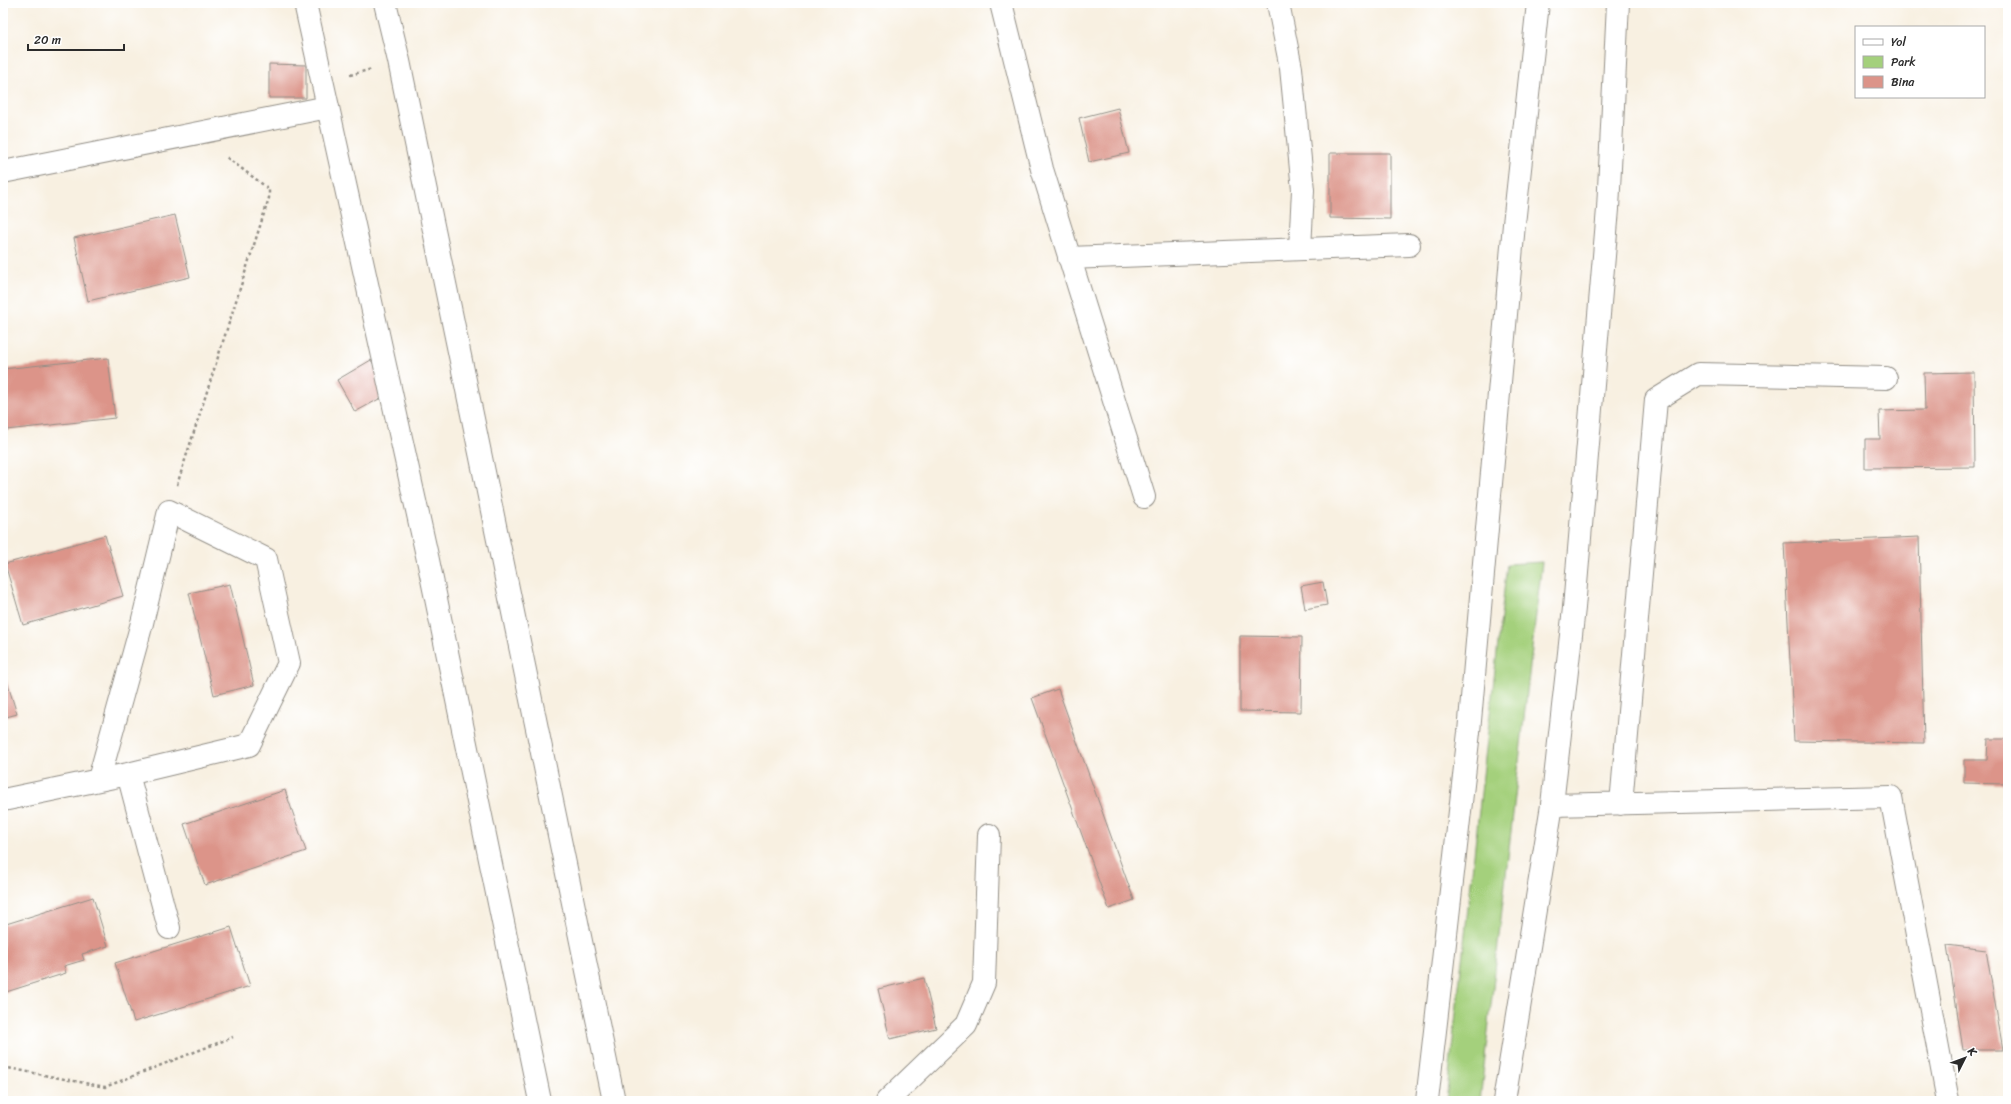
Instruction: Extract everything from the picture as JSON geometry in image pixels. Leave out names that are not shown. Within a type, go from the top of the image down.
[{"type":"street","points":[[305,3],[428,560],[540,1101]]},
{"type":"street","points":[[385,3],[399,62],[614,1101]]},
{"type":"street","points":[[1001,3],[1042,170],[1144,497]]},
{"type":"street","points":[[1278,3],[1291,68],[1303,190],[1300,249]]},
{"type":"street","points":[[1427,1101],[1469,732],[1514,224],[1538,3]]},
{"type":"street","points":[[1504,1101],[1552,805],[1574,608],[1607,217],[1618,3]]},
{"type":"street","points":[[3,172],[328,107]]},
{"type":"street","points":[[1069,258],[1409,245]]},
{"type":"street","points":[[1621,804],[1656,400],[1698,374],[1886,378]]},
{"type":"street","points":[[3,800],[128,774],[249,745],[289,663],[266,559],[169,511],[142,623],[99,779]]},
{"type":"street","points":[[128,774],[169,928]]},
{"type":"street","points":[[1552,805],[1891,797],[1948,1101]]},
{"type":"street","points":[[887,1101],[966,1025],[984,983],[989,835]]},
{"type":"path","points":[[322,82],[399,62]]},
{"type":"path","points":[[169,511],[269,198],[269,189],[195,134]]},
{"type":"path","points":[[3,1067],[105,1087],[232,1037]]},
{"type":"green space","points":[[1542,562],[1480,1101],[1446,1101],[1507,564]]},
{"type":"building","points":[[269,64],[306,65],[306,98],[269,98]]},
{"type":"building","points":[[1118,108],[1129,153],[1089,162],[1079,118]]},
{"type":"building","points":[[1330,153],[1390,153],[1390,219],[1330,218]]},
{"type":"building","points":[[175,215],[190,277],[88,301],[74,238]]},
{"type":"building","points":[[108,358],[115,418],[6,430],[3,406],[3,369]]},
{"type":"building","points":[[371,360],[390,393],[355,412],[337,380]]},
{"type":"building","points":[[1974,372],[1975,467],[1865,468],[1865,439],[1880,439],[1879,411],[1925,410],[1924,373]]},
{"type":"building","points":[[105,535],[123,596],[23,625],[5,564]]},
{"type":"building","points":[[1919,537],[1924,743],[1794,741],[1784,543]]},
{"type":"building","points":[[1323,582],[1327,605],[1305,609],[1301,586]]},
{"type":"building","points":[[230,584],[254,685],[214,695],[189,593]]},
{"type":"building","points":[[1240,636],[1302,637],[1301,712],[1240,711]]},
{"type":"building","points":[[3,669],[17,714],[3,718]]},
{"type":"building","points":[[1058,689],[1134,900],[1109,909],[1032,698]]},
{"type":"building","points":[[1988,739],[2008,739],[2008,784],[1964,783],[1964,760],[1987,760]]},
{"type":"building","points":[[285,790],[306,851],[205,885],[184,824]]},
{"type":"building","points":[[93,897],[108,946],[82,954],[84,960],[64,966],[66,973],[3,993],[3,925]]},
{"type":"building","points":[[231,927],[250,986],[134,1022],[115,963]]},
{"type":"building","points":[[1947,945],[1986,950],[2003,1050],[1963,1050]]},
{"type":"building","points":[[924,978],[936,1028],[890,1039],[878,989]]}]
